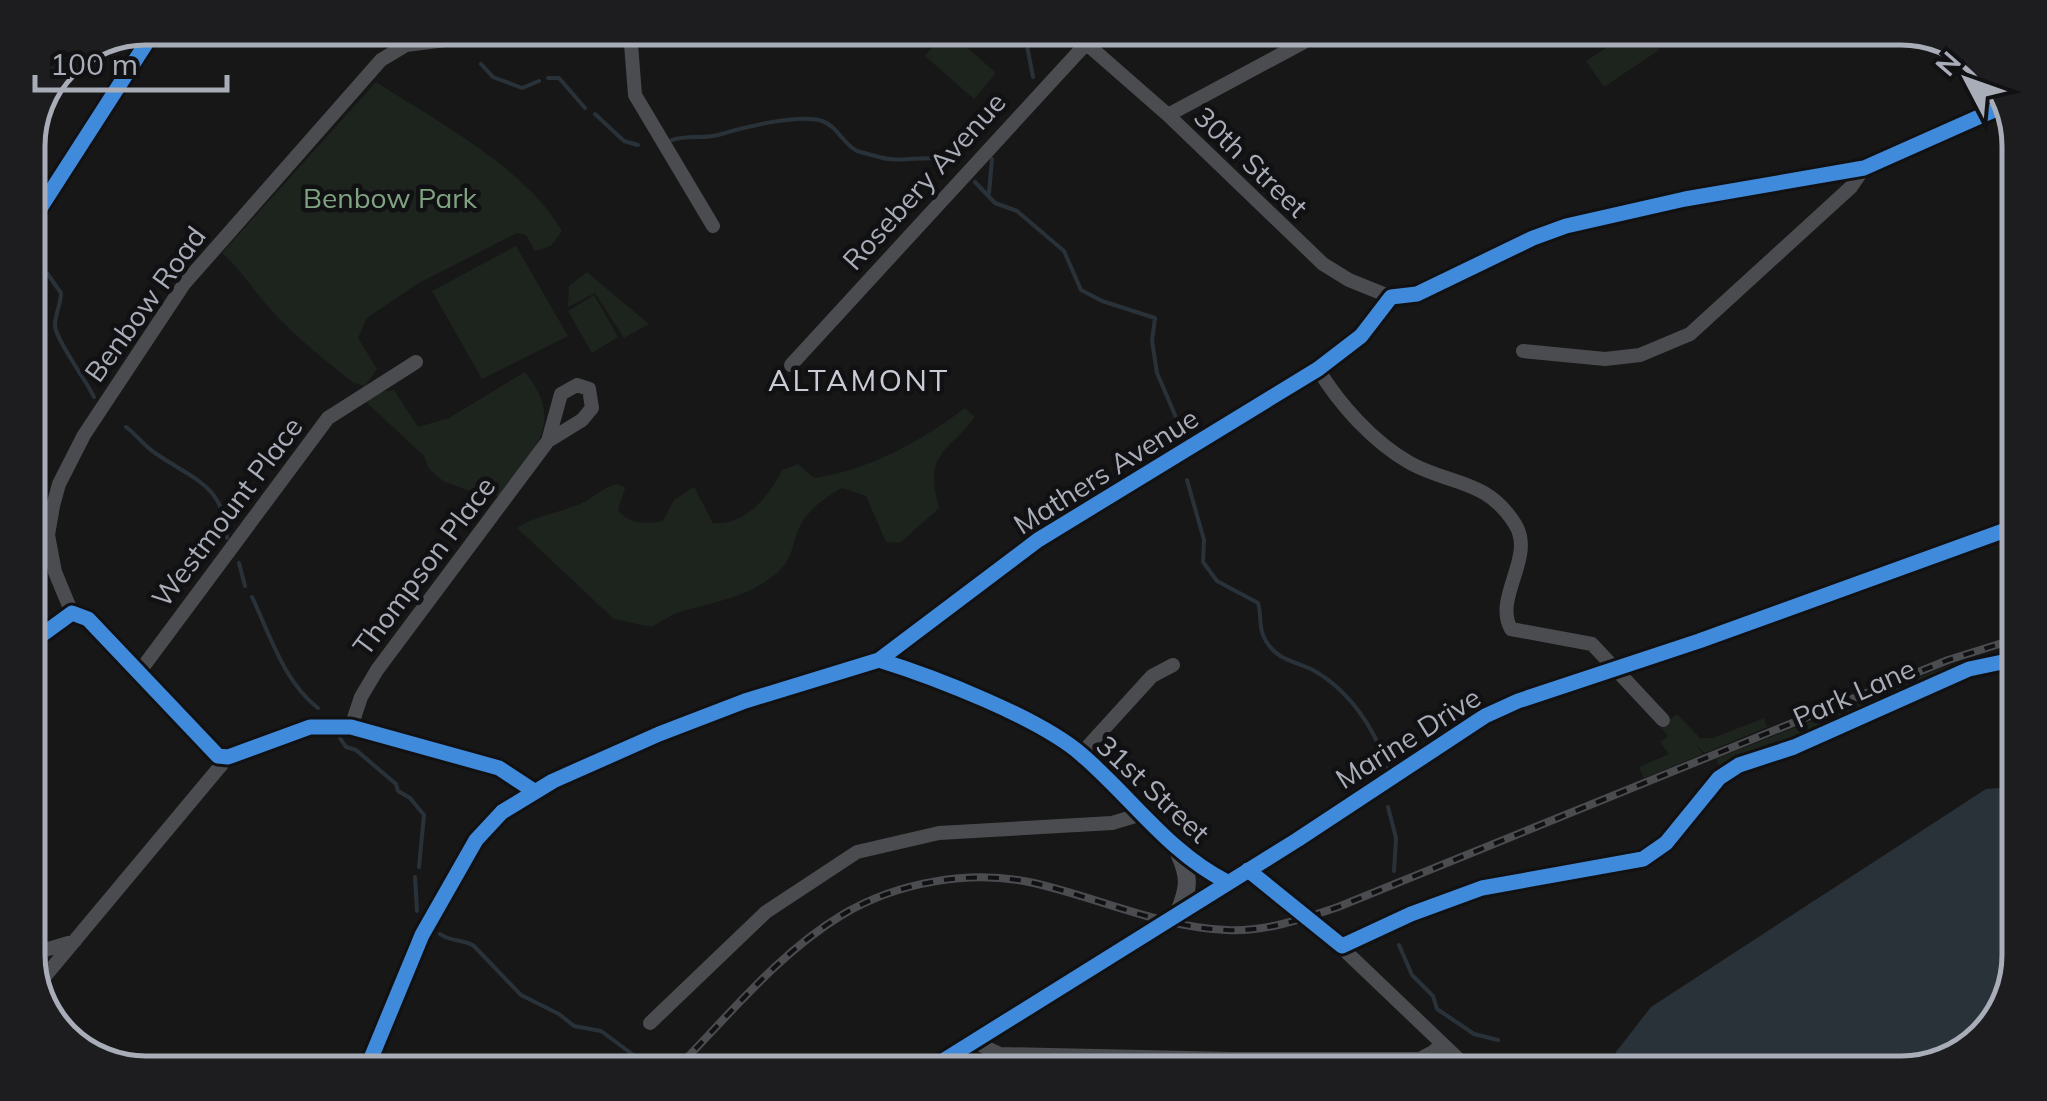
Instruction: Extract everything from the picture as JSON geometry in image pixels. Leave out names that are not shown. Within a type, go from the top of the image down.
[{"type":"highway","points":[[45,201],[145,45]]},
{"type":"main road","name":"Marine Drive","points":[[950,1056],[1485,716],[1518,700],[1618,669],[2002,531]]},
{"type":"main road","points":[[1179,853],[1189,874],[1180,912]]},
{"type":"street","name":"Benbow Road","points":[[72,613],[54,572],[48,536],[59,484],[84,435],[184,284],[380,60],[406,45]]},
{"type":"street","points":[[631,45],[635,96],[713,226]]},
{"type":"street","name":"Rosebery Avenue","points":[[791,364],[1086,45]]},
{"type":"street","name":"30th Street","points":[[1098,45],[1323,264],[1349,280],[1392,297]]},
{"type":"street","points":[[1168,114],[1297,45]]},
{"type":"street","points":[[1392,297],[1417,294],[1566,226],[1684,199],[1864,168],[1995,110]]},
{"type":"street","points":[[1523,351],[1605,359],[1640,355],[1690,334],[1851,187],[1864,168]]},
{"type":"street","name":"Mathers Avenue","points":[[372,1056],[410,959],[465,857],[502,812],[534,791],[658,734],[745,701],[879,660],[1038,540],[1318,369],[1361,336],[1392,297]]},
{"type":"street","name":"Westmount Place","points":[[140,670],[328,418],[416,362]]},
{"type":"street","points":[[1318,369],[1349,411],[1391,450],[1412,464],[1480,488],[1514,522],[1521,535],[1521,550],[1506,613],[1511,629],[1592,644],[1664,720]]},
{"type":"street","name":"Thompson Place","points":[[351,728],[361,697],[377,670],[548,440]]},
{"type":"street","points":[[45,633],[72,613],[96,626],[218,756],[228,757],[310,727],[351,728],[499,768],[534,791]]},
{"type":"street","name":"31st Street","points":[[879,660],[1022,718],[1082,754],[1179,853],[1227,882]]},
{"type":"street","name":"Park Lane","points":[[1342,946],[1411,914],[1482,888],[1643,860],[1666,844],[1718,778],[1739,766],[1794,747],[1960,673],[2002,662]]},
{"type":"street","name":"31st Street","points":[[1082,754],[1152,676],[1172,664]]},
{"type":"street","points":[[47,974],[228,757]]},
{"type":"street","points":[[650,1023],[766,912],[857,852],[939,833],[1112,823],[1142,814]]},
{"type":"street","points":[[1248,870],[1342,946],[1455,1056]]},
{"type":"street","points":[[45,950],[76,940]]},
{"type":"street","points":[[974,1042],[1000,1054],[1103,1056]]},
{"type":"street","points":[[1424,1056],[1442,1044]]},
{"type":"green space","points":[[935,45],[964,45],[996,73],[974,99],[925,56]]},
{"type":"green space","points":[[1610,45],[1656,45],[1659,50],[1604,87],[1586,61]]},
{"type":"green space","name":"Benbow Park","points":[[376,82],[503,166],[546,208],[562,231],[551,246],[535,251],[526,235],[517,233],[417,284],[367,318],[358,338],[377,369],[365,386],[354,383],[291,331],[222,253]]},
{"type":"green space","points":[[516,246],[568,336],[482,379],[432,291]]},
{"type":"green space","points":[[587,272],[649,324],[624,338],[595,293],[568,307],[569,286]]},
{"type":"green space","points":[[594,295],[618,337],[592,353],[568,311]]},
{"type":"green space","points":[[525,372],[537,390],[544,422],[533,451],[500,496],[477,494],[443,481],[429,469],[424,456],[365,401],[375,392],[394,390],[418,427],[449,418]]},
{"type":"green space","points":[[965,408],[975,417],[936,464],[939,508],[900,543],[886,542],[866,496],[842,488],[809,513],[798,530],[788,560],[768,580],[734,597],[677,613],[651,627],[614,619],[517,528],[618,484],[625,488],[618,510],[633,521],[663,521],[674,500],[694,487],[713,523],[724,523],[754,508],[782,470],[798,464],[814,478],[855,468],[913,443]]},
{"type":"green space","points":[[2002,651],[2002,658],[1720,767],[1716,759],[1943,668]]},
{"type":"green space","points":[[1677,714],[1700,738],[1713,738],[1764,718],[1767,727],[1705,753],[1696,745],[1703,754],[1644,778],[1639,767],[1669,754],[1660,742],[1668,736],[1660,726]]},
{"type":"shaded area","points":[[2002,788],[2001,968],[1992,1000],[1962,1035],[1927,1053],[1901,1056],[1617,1056],[1651,1007],[1986,789]]},
{"type":"waterway","points":[[1026,45],[1033,77]]},
{"type":"waterway","points":[[481,64],[493,77],[522,88],[539,81]]},
{"type":"waterway","points":[[548,78],[559,78],[585,108]]},
{"type":"waterway","points":[[595,114],[624,141],[638,145]]},
{"type":"waterway","points":[[672,140],[712,136],[785,120],[812,119],[827,123],[859,152],[888,159],[947,160]]},
{"type":"waterway","points":[[989,193],[992,159]]},
{"type":"waterway","points":[[975,182],[995,203],[1017,211],[1064,251],[1081,290],[1155,318],[1152,341],[1157,373],[1181,429]]},
{"type":"waterway","points":[[47,273],[61,293],[56,331],[94,397]]},
{"type":"waterway","points":[[126,427],[213,494],[225,520],[227,538]]},
{"type":"waterway","points":[[1187,480],[1204,540],[1203,562],[1217,581],[1258,603],[1264,636],[1275,652],[1324,677],[1348,698],[1375,738],[1386,767]]},
{"type":"waterway","points":[[239,563],[245,586]]},
{"type":"waterway","points":[[252,597],[287,671],[318,708]]},
{"type":"waterway","points":[[340,738],[346,747],[356,750],[396,784],[398,791],[424,815],[419,867]]},
{"type":"waterway","points":[[1388,807],[1396,838],[1394,871]]},
{"type":"waterway","points":[[415,877],[417,911]]},
{"type":"waterway","points":[[440,934],[474,946],[521,995],[574,1026],[601,1031],[635,1056]]},
{"type":"waterway","points":[[1399,945],[1412,975],[1433,996],[1437,1009],[1474,1034],[1498,1040]]},
{"type":"railway","points":[[689,1056],[797,947],[842,915],[886,894],[935,881],[985,877],[1034,883],[1153,918],[1202,928],[1241,930],[1283,924],[1338,907],[1948,660],[2002,643]]},
{"type":"cycle path","points":[[45,201],[145,45]]},
{"type":"cycle path","points":[[372,1056],[422,935],[476,840],[502,812],[553,781],[745,701],[879,660],[1038,540],[1318,369],[1361,336],[1391,297],[1417,294],[1566,226],[1685,199],[1864,168],[1995,110]]},
{"type":"cycle path","points":[[951,1056],[1297,840],[1485,716],[1518,701],[1699,641],[2002,531]]},
{"type":"cycle path","points":[[45,633],[72,613],[88,619],[218,756],[228,757],[310,727],[351,727],[499,768],[534,791]]},
{"type":"cycle path","points":[[879,660],[985,700],[1063,741],[1186,856],[1227,882]]},
{"type":"cycle path","points":[[1248,870],[1342,946],[1411,914],[1482,888],[1643,859],[1666,843],[1719,778],[1739,765],[1794,747],[1969,669],[2002,662]]},
{"type":"district","name":"ALTAMONT","points":[[859,381]]}]
